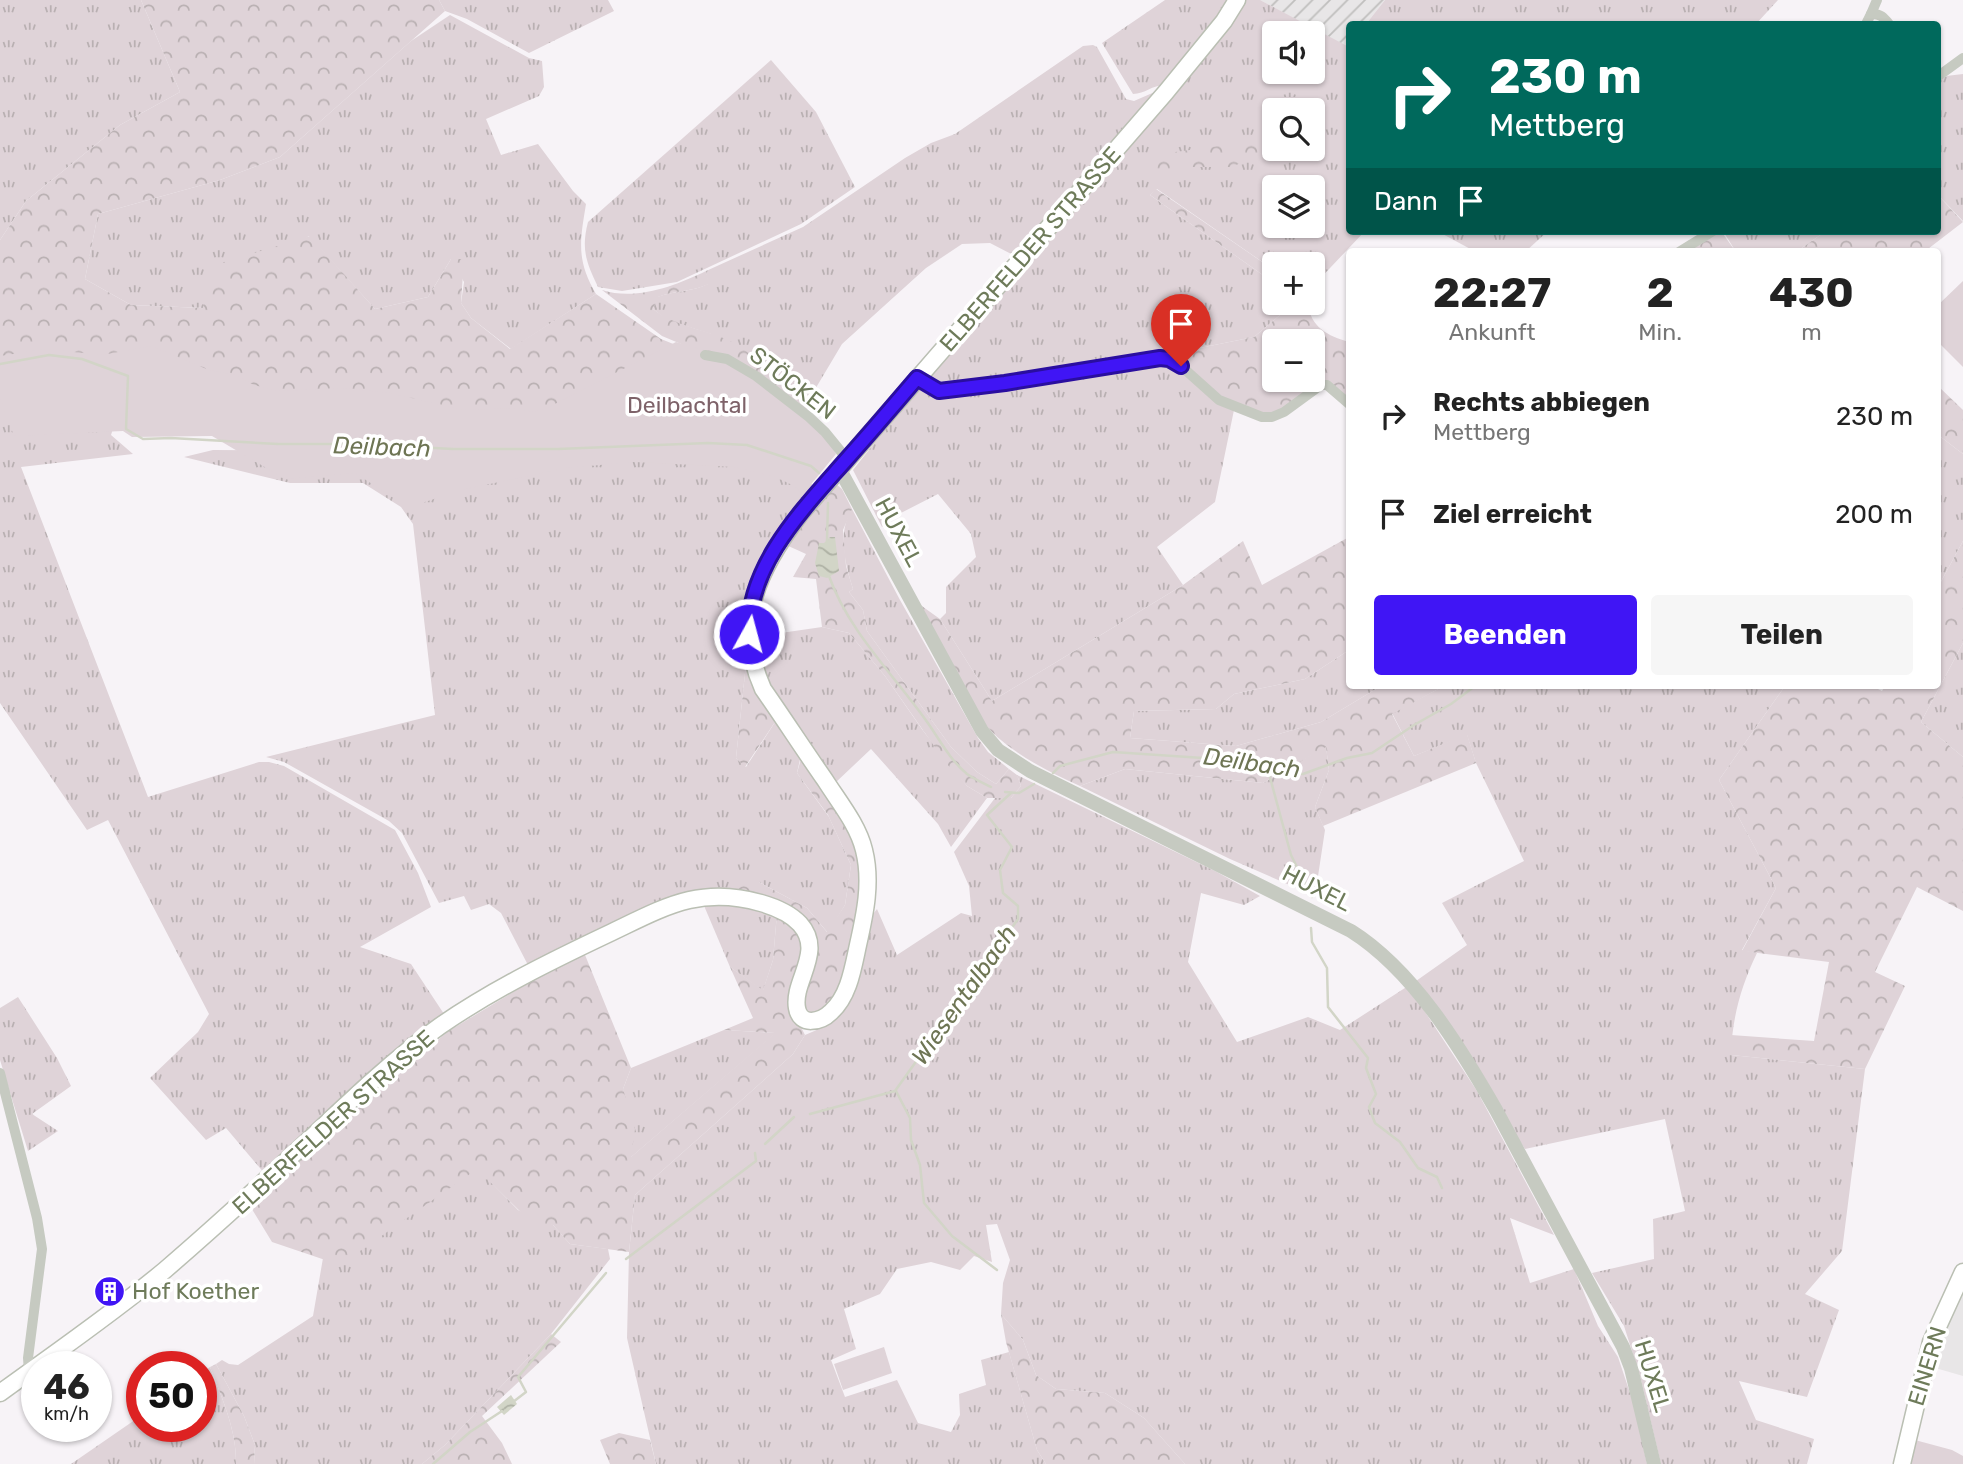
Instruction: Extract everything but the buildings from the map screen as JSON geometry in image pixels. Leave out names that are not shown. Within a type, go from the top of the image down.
[{"type":"main road","name":"ELBERFELDER STRASSE","points":[[57,1351],[162,1272],[345,1106],[433,1031],[506,986],[632,923],[689,899],[706,896],[724,895],[767,905],[794,919],[803,927],[808,937],[808,963],[797,999],[797,1010],[801,1017],[808,1021],[817,1021],[828,1016],[837,1006],[849,983],[865,915],[868,882],[864,848],[850,818],[763,689],[754,669],[749,620],[756,590],[768,561],[801,513],[1166,92],[1224,21],[1237,0]]},
{"type":"main road","name":"EINERN","points":[[1902,1464],[1931,1342],[1963,1272]]},
{"type":"main road","name":"ELBERFELDER STRASSE","points":[[0,1393],[21,1378]]},
{"type":"street","points":[[1868,21],[1877,0]]},
{"type":"street","points":[[1871,14],[1883,16],[1887,21]]},
{"type":"street","points":[[1941,75],[1963,58]]},
{"type":"street","points":[[1685,248],[1707,235]]},
{"type":"street","name":"STÖCKEN","points":[[705,355],[727,359],[756,376],[809,417],[825,432],[843,464]]},
{"type":"street","points":[[917,378],[939,391],[1160,358],[1169,359],[1181,366],[1219,400],[1262,417],[1272,417],[1284,412],[1321,385],[1327,385],[1346,401]]},
{"type":"street","name":"HUXEL","points":[[843,464],[982,732],[998,750],[1030,771],[1351,931],[1376,946],[1407,977],[1475,1073],[1623,1347],[1631,1368],[1654,1464]]},
{"type":"street","points":[[0,1073],[37,1218],[42,1249],[30,1351]]},
{"type":"shaded area","points":[[1260,0],[1385,0],[1368,21],[1346,21],[1346,46],[1325,35],[1325,21],[1299,21]]},
{"type":"shaded area","points":[[1963,1290],[1963,1376],[1932,1367],[1940,1340]]},
{"type":"green space","points":[[0,0],[141,0],[180,92],[120,125],[26,201],[0,240]]},
{"type":"green space","points":[[141,0],[439,0],[445,11],[280,157],[220,180],[98,214],[85,279],[131,305],[203,308],[211,266],[310,236],[375,309],[428,297],[451,259],[464,259],[461,303],[471,318],[510,349],[596,294],[661,339],[755,377],[496,419],[0,368],[0,240],[26,201],[120,125],[180,92]]},
{"type":"green space","points":[[439,0],[608,0],[614,11],[529,53],[467,19],[445,11]]},
{"type":"green space","points":[[1165,0],[1231,0],[1165,85],[1133,94],[1102,43]]},
{"type":"green space","points":[[1242,0],[1260,0],[1300,21],[1262,21],[1262,84],[1325,84],[1325,34],[1346,45],[1346,235],[1361,235],[1346,248],[1325,273],[1325,252],[1262,252],[1262,262],[1157,189],[1150,195],[1262,274],[1262,315],[1280,315],[1254,337],[1160,356],[940,389],[923,378]]},
{"type":"green space","points":[[1385,0],[1778,0],[1759,21],[1368,21]]},
{"type":"green space","points":[[450,15],[529,58],[542,61],[544,87],[539,96],[486,119],[501,155],[538,144],[586,204],[582,229],[582,260],[596,294],[511,349],[471,318],[461,303],[464,282],[451,259],[428,297],[375,309],[309,236],[204,308],[131,305],[85,279],[98,214],[220,180],[280,157],[411,41]]},
{"type":"green space","points":[[1083,46],[1097,47],[1126,99],[1134,101],[1157,91],[1017,257],[990,243],[962,244],[926,268],[842,344],[817,386],[806,413],[711,334],[667,320],[653,309],[657,297],[708,284],[706,271],[803,227],[905,158],[931,143],[955,134]]},
{"type":"green space","points":[[771,60],[816,112],[855,187],[801,224],[677,282],[622,291],[598,287],[586,255],[588,222]]},
{"type":"green space","points":[[1963,74],[1963,221],[1941,198],[1941,80],[1946,76]]},
{"type":"green space","points":[[1262,128],[1262,150],[1233,167],[1185,167],[1158,176],[1150,167],[1168,153],[1233,144]]},
{"type":"green space","points":[[1156,189],[1262,262],[1262,274],[1150,195]]},
{"type":"green space","points":[[1941,198],[1963,222],[1929,248],[1802,248],[1820,235],[1941,235]]},
{"type":"green space","points":[[1444,235],[1544,235],[1529,248],[1469,248]]},
{"type":"green space","points":[[1715,235],[1724,235],[1733,248],[1694,248]]},
{"type":"green space","points":[[1725,235],[1820,235],[1802,248],[1734,248]]},
{"type":"green space","points":[[706,271],[709,284],[658,297],[653,309],[673,321],[739,346],[794,393],[793,402],[705,354],[662,336],[602,290],[642,293],[668,287]]},
{"type":"green space","points":[[1963,281],[1963,367],[1941,345],[1941,302]]},
{"type":"green space","points":[[1280,315],[1311,315],[1321,329],[1263,329]]},
{"type":"green space","points":[[1262,330],[1262,392],[1314,392],[1271,414],[1238,407],[1160,356],[1254,337]]},
{"type":"green space","points":[[1325,331],[1346,341],[1346,398],[1330,384],[1325,387]]},
{"type":"green space","name":"Deilbachtal","points":[[676,342],[724,356],[821,424],[836,454],[803,494],[776,477],[734,467],[634,462],[566,468],[461,490],[425,502],[400,502],[355,473],[285,479],[212,436],[132,437],[123,431],[14,436],[0,398],[0,356],[45,349],[102,355],[151,346],[209,370],[235,375],[254,385],[278,391],[342,388],[390,393],[463,410],[516,408],[533,412],[547,408]]},
{"type":"green space","points":[[1169,360],[1234,410],[1215,502],[1157,547],[1183,585],[992,701],[940,619],[946,613],[946,587],[976,557],[971,534],[938,494],[897,515],[882,527],[853,470],[921,384],[926,387]]},
{"type":"green space","points":[[0,368],[124,395],[111,435],[133,454],[21,467],[148,797],[259,762],[284,766],[395,830],[418,873],[431,907],[360,947],[411,964],[446,1017],[265,1174],[226,1128],[206,1140],[150,1078],[198,1032],[209,1014],[108,820],[87,830],[0,703]]},
{"type":"green space","points":[[1941,389],[1963,410],[1963,454],[1941,437]]},
{"type":"green space","points":[[1941,437],[1963,454],[1963,541],[1941,582]]},
{"type":"green space","points":[[213,450],[643,453],[803,472],[815,489],[745,614],[746,664],[736,758],[746,767],[777,719],[801,755],[797,773],[829,817],[851,865],[845,905],[828,933],[807,908],[759,882],[529,967],[501,913],[489,904],[471,910],[464,896],[439,903],[402,833],[389,821],[284,762],[266,757],[435,715],[413,524],[401,507],[363,483],[290,483],[184,457]]},
{"type":"green space","points":[[836,484],[842,489],[852,509],[843,530],[846,566],[853,589],[849,592],[863,610],[867,631],[951,747],[977,772],[996,784],[1009,769],[1017,775],[1021,786],[1011,798],[987,798],[967,786],[946,763],[885,676],[849,633],[822,627],[816,579],[793,577],[806,554],[784,544]]},
{"type":"green space","points":[[852,509],[978,738],[988,752],[1009,769],[996,784],[977,772],[951,747],[867,631],[863,610],[849,592],[853,589],[845,559],[844,538],[847,518]]},
{"type":"green space","points":[[1346,539],[1346,652],[1305,679],[1234,694],[1216,709],[1134,711],[1130,738],[1236,746],[1321,722],[1376,689],[1438,689],[1392,714],[1414,756],[1467,734],[1476,763],[1323,826],[1315,807],[1329,770],[1326,747],[1263,783],[1125,769],[1080,786],[1023,756],[992,732],[971,705],[919,604],[940,619],[992,701],[1183,585],[1243,541],[1262,585]]},
{"type":"green space","points":[[1963,541],[1963,643],[1941,684],[1941,582]]},
{"type":"green space","points":[[822,627],[849,633],[885,676],[924,732],[967,786],[987,798],[951,847],[938,824],[871,749],[834,784],[759,672],[753,637]]},
{"type":"green space","points":[[1963,643],[1963,757],[1921,722],[1939,689],[1941,689]]},
{"type":"green space","points":[[1346,652],[1346,689],[1376,689],[1321,722],[1236,746],[1130,738],[1134,711],[1216,709],[1234,694],[1305,679]]},
{"type":"green space","points":[[746,664],[758,691],[777,719],[745,767],[736,758]]},
{"type":"green space","points":[[1438,689],[1783,689],[1719,780],[1776,888],[1742,950],[1757,953],[1738,1002],[1731,1055],[1865,1069],[1842,1251],[1805,1294],[1839,1310],[1807,1397],[1739,1381],[1756,1420],[1814,1439],[1807,1464],[1661,1464],[1640,1376],[1624,1326],[1592,1273],[1654,1259],[1653,1219],[1685,1211],[1665,1119],[1525,1149],[1416,981],[1467,945],[1442,903],[1524,861],[1476,763],[1467,735],[1414,756],[1392,713]]},
{"type":"green space","points":[[1783,689],[1939,689],[1921,722],[1963,757],[1963,911],[1917,887],[1875,972],[1905,986],[1865,1069],[1731,1055],[1731,1035],[1814,1041],[1829,962],[1742,951],[1776,888],[1719,780]]},
{"type":"green space","points":[[1326,746],[1329,770],[1315,807],[1325,830],[1315,896],[1230,859],[1080,786],[1125,769],[1263,783]]},
{"type":"green space","points":[[802,755],[855,835],[861,863],[860,908],[840,994],[830,1007],[817,1014],[807,1013],[802,1002],[809,930],[731,891],[752,874],[759,882],[807,908],[827,932],[845,905],[851,865],[828,815],[797,773]]},
{"type":"green space","points":[[1017,775],[1215,871],[1260,896],[1244,905],[1201,893],[1188,962],[1237,1042],[1308,1017],[1340,1030],[1408,986],[1477,1091],[1554,1235],[1510,1218],[1530,1283],[1574,1269],[1598,1326],[1618,1357],[1634,1405],[1647,1464],[1185,1464],[1144,1418],[1105,1393],[1056,1389],[1036,1375],[1023,1340],[1001,1314],[1003,1283],[1010,1260],[997,1224],[986,1225],[992,1262],[974,1256],[960,1270],[931,1262],[897,1269],[880,1294],[844,1309],[856,1349],[831,1360],[845,1397],[897,1380],[918,1423],[951,1432],[960,1415],[959,1394],[986,1385],[981,1360],[1009,1352],[1037,1450],[1046,1464],[656,1464],[627,1338],[629,1252],[635,1195],[793,1054],[805,1035],[826,1026],[834,1019],[870,918],[877,909],[897,955],[961,913],[972,916],[969,886],[954,852],[995,798],[1011,798],[1021,786]]},
{"type":"green space","points":[[702,901],[723,901],[777,913],[773,960],[763,991],[730,967]]},
{"type":"green space","points":[[777,913],[792,921],[804,941],[800,1025],[805,1035],[793,1054],[635,1195],[629,1252],[570,1244],[553,1225],[533,1224],[477,1169],[340,1265],[272,1242],[250,1206],[321,1138],[447,1032],[583,950],[631,1068],[623,1089],[635,1129],[631,1157],[775,1033],[724,1030],[753,1018],[730,967],[763,990],[773,960]]},
{"type":"green space","points":[[18,997],[57,1058],[71,1086],[32,1114],[58,1131],[28,1151],[0,1060],[0,1008]]},
{"type":"green space","points":[[724,1030],[776,1033],[630,1158],[623,1089],[631,1068]]},
{"type":"green space","points":[[477,1168],[518,1210],[553,1225],[570,1244],[608,1249],[610,1259],[551,1334],[445,1445],[422,1464],[254,1464],[255,1445],[244,1416],[217,1363],[222,1360],[238,1365],[313,1316],[323,1258],[340,1264]]},
{"type":"green space","points":[[1001,1314],[1023,1340],[1036,1375],[1056,1389],[1105,1393],[1144,1418],[1185,1464],[1046,1464],[1037,1450],[1006,1342]]},
{"type":"green space","points":[[551,1334],[561,1342],[482,1416],[502,1443],[512,1464],[422,1464],[445,1445]]},
{"type":"green space","points":[[884,1347],[892,1373],[843,1390],[834,1364]]},
{"type":"green space","points":[[217,1366],[244,1416],[255,1445],[254,1464],[236,1464],[236,1452],[217,1385]]},
{"type":"green space","points":[[217,1385],[231,1427],[236,1464],[71,1464],[103,1442],[112,1442],[112,1436],[126,1426],[126,1442],[217,1442]]},
{"type":"green space","points":[[619,1433],[650,1440],[656,1464],[610,1464],[600,1440]]},
{"type":"green space","points":[[1915,1440],[1952,1450],[1963,1456],[1963,1464],[1910,1464]]},
{"type":"water","points":[[830,537],[835,537],[839,571],[827,578],[819,576],[815,563],[819,543],[824,543]]},
{"type":"water","points":[[511,1395],[517,1404],[504,1415],[497,1407]]},
{"type":"waterway","name":"Deilbach","points":[[0,364],[49,355],[82,359],[128,376],[126,429],[143,439],[453,449],[558,449],[708,443],[747,445],[811,466],[819,473]]},
{"type":"waterway","name":"Deilbach","points":[[827,541],[828,503]]},
{"type":"waterway","name":"Deilbach","points":[[829,576],[837,596],[859,633],[949,755],[967,774],[991,787]]},
{"type":"waterway","name":"Deilbach","points":[[1053,773],[1060,766],[1113,752],[1203,758],[1231,756],[1268,770],[1303,774],[1347,758],[1372,753],[1471,689]]},
{"type":"waterway","points":[[1268,770],[1291,855],[1312,897]]},
{"type":"waterway","name":"Deilbach","points":[[1005,792],[1019,793],[1034,784]]},
{"type":"waterway","name":"Wiesentalbach","points":[[810,1114],[895,1091],[1018,919],[1018,906],[1003,893],[1000,870],[1012,847],[987,815],[1011,793]]},
{"type":"waterway","points":[[1311,928],[1312,942],[1327,968],[1328,1007],[1368,1058],[1366,1068],[1376,1094],[1369,1107],[1375,1123],[1400,1142],[1418,1168],[1437,1177],[1442,1188]]},
{"type":"waterway","points":[[896,1091],[910,1118],[911,1140],[920,1165],[924,1203],[952,1236],[997,1270]]},
{"type":"waterway","name":"Wiesentalbach","points":[[765,1144],[794,1117]]},
{"type":"waterway","name":"Wiesentalbach","points":[[626,1259],[756,1161],[755,1153]]},
{"type":"waterway","name":"Wiesentalbach","points":[[513,1402],[526,1392],[518,1377],[606,1273]]},
{"type":"waterway","name":"Wiesentalbach","points":[[433,1464],[470,1432],[502,1411]]},
{"type":"place","name":"Hof Koether","points":[[109,1291]]},
{"type":"route","points":[[749,634],[749,620],[756,590],[768,561],[783,536],[917,378],[939,391],[1160,358],[1169,359],[1181,366]]}]
